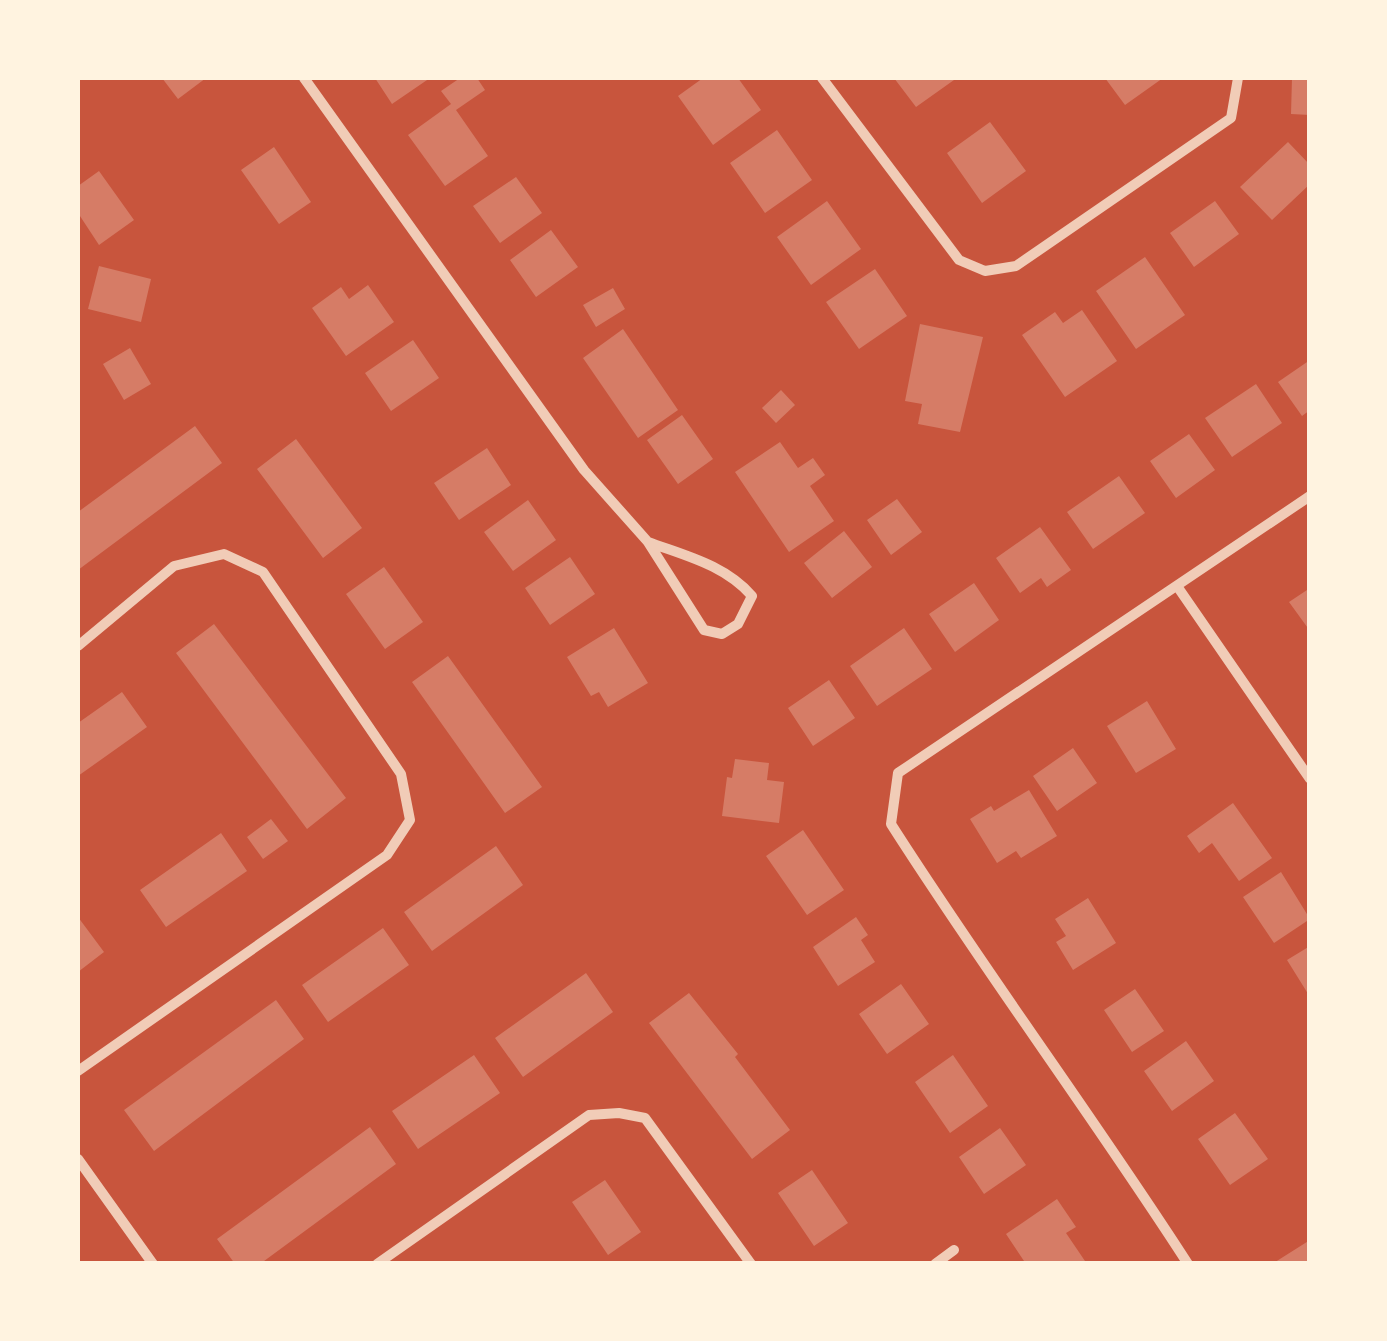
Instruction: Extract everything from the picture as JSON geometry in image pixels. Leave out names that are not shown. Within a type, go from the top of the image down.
[{"type":"street","points":[[304,78],[584,470],[648,542],[704,630],[722,634],[738,624],[752,596],[736,579],[711,565],[648,542]]},
{"type":"street","points":[[822,78],[959,260],[985,271],[1016,266],[1231,118],[1238,78]]},
{"type":"street","points":[[1188,1264],[1103,1133],[958,929],[891,824],[898,773],[1310,496]]},
{"type":"street","points":[[78,646],[174,566],[224,554],[262,572],[402,774],[410,820],[387,855],[78,1071]]},
{"type":"street","points":[[1178,586],[1310,779]]},
{"type":"street","points":[[378,1264],[589,1114],[619,1112],[645,1118],[752,1264]]},
{"type":"street","points":[[78,1159],[153,1264]]},
{"type":"street","points":[[935,1264],[954,1250]]},
{"type":"building","points":[[162,78],[206,78],[178,99]]},
{"type":"building","points":[[375,78],[430,78],[392,104]]},
{"type":"building","points":[[460,78],[477,78],[485,90],[456,110],[488,156],[445,186],[408,135],[451,104],[441,91]]},
{"type":"building","points":[[703,78],[738,78],[761,110],[713,145],[678,96]]},
{"type":"building","points":[[894,78],[952,78],[954,80],[916,107]]},
{"type":"building","points":[[1105,78],[1163,78],[1125,105]]},
{"type":"building","points":[[1292,78],[1310,78],[1310,115],[1291,114]]},
{"type":"building","points":[[990,122],[1026,171],[982,203],[947,153]]},
{"type":"building","points":[[777,130],[812,180],[765,213],[730,163]]},
{"type":"building","points":[[1288,142],[1310,165],[1310,184],[1272,220],[1240,187]]},
{"type":"building","points":[[274,147],[311,202],[279,224],[241,170]]},
{"type":"building","points":[[99,171],[134,220],[99,245],[78,213],[78,186]]},
{"type":"building","points":[[516,177],[542,213],[500,243],[473,206]]},
{"type":"building","points":[[827,201],[861,249],[811,285],[777,237]]},
{"type":"building","points":[[1215,201],[1239,234],[1194,267],[1170,233]]},
{"type":"building","points":[[551,230],[578,267],[536,297],[510,260]]},
{"type":"building","points":[[1145,257],[1185,315],[1136,349],[1096,291]]},
{"type":"building","points":[[99,266],[151,279],[141,322],[88,309]]},
{"type":"building","points":[[875,269],[907,316],[859,349],[826,302]]},
{"type":"building","points":[[368,285],[394,322],[346,356],[312,308],[341,287],[349,299]]},
{"type":"building","points":[[613,288],[625,309],[596,327],[583,305]]},
{"type":"building","points":[[1082,310],[1117,361],[1065,397],[1022,335],[1055,312],[1063,323]]},
{"type":"building","points":[[920,324],[983,337],[960,432],[918,424],[922,404],[905,401]]},
{"type":"building","points":[[623,329],[678,410],[638,438],[583,358]]},
{"type":"building","points":[[413,340],[439,378],[391,411],[365,373]]},
{"type":"building","points":[[130,348],[151,384],[124,400],[103,364]]},
{"type":"building","points":[[1310,360],[1310,410],[1302,416],[1278,382]]},
{"type":"building","points":[[1256,384],[1282,423],[1232,457],[1205,418]]},
{"type":"building","points":[[781,390],[795,405],[776,423],[762,408]]},
{"type":"building","points":[[682,415],[713,459],[678,484],[647,440]]},
{"type":"building","points":[[195,426],[222,463],[78,570],[78,512]]},
{"type":"building","points":[[1189,434],[1215,470],[1176,498],[1150,461]]},
{"type":"building","points":[[296,439],[362,528],[323,558],[257,469]]},
{"type":"building","points":[[780,442],[798,468],[813,458],[825,475],[810,486],[834,521],[789,552],[735,472]]},
{"type":"building","points":[[487,448],[511,485],[459,520],[434,483]]},
{"type":"building","points":[[1119,476],[1145,513],[1093,549],[1067,512]]},
{"type":"building","points":[[897,499],[922,532],[891,555],[867,520]]},
{"type":"building","points":[[528,500],[556,540],[513,571],[484,532]]},
{"type":"building","points":[[1040,527],[1071,570],[1047,587],[1041,578],[1020,593],[996,558]]},
{"type":"building","points":[[844,531],[872,567],[832,598],[804,563]]},
{"type":"building","points":[[570,557],[595,594],[550,625],[525,588]]},
{"type":"building","points":[[384,567],[423,622],[385,649],[346,594]]},
{"type":"building","points":[[974,583],[999,620],[955,652],[929,614]]},
{"type":"building","points":[[1310,588],[1310,631],[1289,602]]},
{"type":"building","points":[[214,624],[346,798],[307,829],[176,653]]},
{"type":"building","points":[[614,628],[648,683],[608,707],[599,692],[591,696],[567,657]]},
{"type":"building","points":[[904,628],[932,669],[877,706],[850,666]]},
{"type":"building","points":[[448,656],[542,787],[505,813],[412,682]]},
{"type":"building","points":[[829,680],[855,718],[813,746],[788,708]]},
{"type":"building","points":[[122,692],[147,727],[78,776],[78,723]]},
{"type":"building","points":[[1147,701],[1176,749],[1136,773],[1107,726]]},
{"type":"building","points":[[1073,748],[1097,783],[1057,811],[1033,776]]},
{"type":"building","points":[[735,759],[769,763],[767,780],[784,782],[779,823],[722,816],[727,777],[732,778]]},
{"type":"building","points":[[1029,790],[1057,836],[1021,858],[1016,851],[997,863],[970,819],[991,806],[994,811]]},
{"type":"building","points":[[1233,803],[1272,858],[1239,881],[1212,843],[1199,853],[1187,836]]},
{"type":"building","points":[[271,819],[288,841],[263,859],[247,837]]},
{"type":"building","points":[[803,830],[844,890],[807,915],[766,856]]},
{"type":"building","points":[[221,833],[247,871],[166,927],[140,890]]},
{"type":"building","points":[[496,846],[523,885],[432,951],[404,912]]},
{"type":"building","points":[[1281,872],[1310,919],[1274,943],[1243,897]]},
{"type":"building","points":[[1088,898],[1116,943],[1073,970],[1056,942],[1066,936],[1055,919]]},
{"type":"building","points":[[78,917],[104,952],[78,972]]},
{"type":"building","points":[[856,917],[868,935],[861,940],[875,962],[838,986],[813,947]]},
{"type":"building","points":[[383,928],[409,965],[328,1022],[302,985]]},
{"type":"building","points":[[1310,946],[1310,997],[1287,960]]},
{"type":"building","points":[[586,973],[613,1012],[523,1077],[495,1038]]},
{"type":"building","points":[[901,984],[929,1024],[887,1054],[859,1014]]},
{"type":"building","points":[[1135,989],[1164,1031],[1132,1052],[1104,1010]]},
{"type":"building","points":[[689,993],[738,1054],[735,1057],[790,1130],[752,1159],[649,1023]]},
{"type":"building","points":[[276,1000],[304,1039],[154,1151],[124,1110]]},
{"type":"building","points":[[1186,1041],[1214,1081],[1172,1111],[1144,1071]]},
{"type":"building","points":[[474,1055],[500,1093],[418,1149],[392,1111]]},
{"type":"building","points":[[953,1055],[988,1106],[950,1133],[915,1082]]},
{"type":"building","points":[[1235,1113],[1268,1159],[1230,1185],[1198,1139]]},
{"type":"building","points":[[370,1127],[396,1164],[260,1264],[235,1264],[217,1239]]},
{"type":"building","points":[[1000,1128],[1026,1165],[984,1194],[959,1157]]},
{"type":"building","points":[[812,1170],[848,1223],[814,1246],[778,1193]]},
{"type":"building","points":[[605,1180],[641,1232],[608,1255],[572,1202]]},
{"type":"building","points":[[1057,1199],[1076,1227],[1066,1233],[1085,1261],[1026,1264],[1006,1234]]},
{"type":"building","points":[[1310,1240],[1310,1264],[1272,1264]]}]
